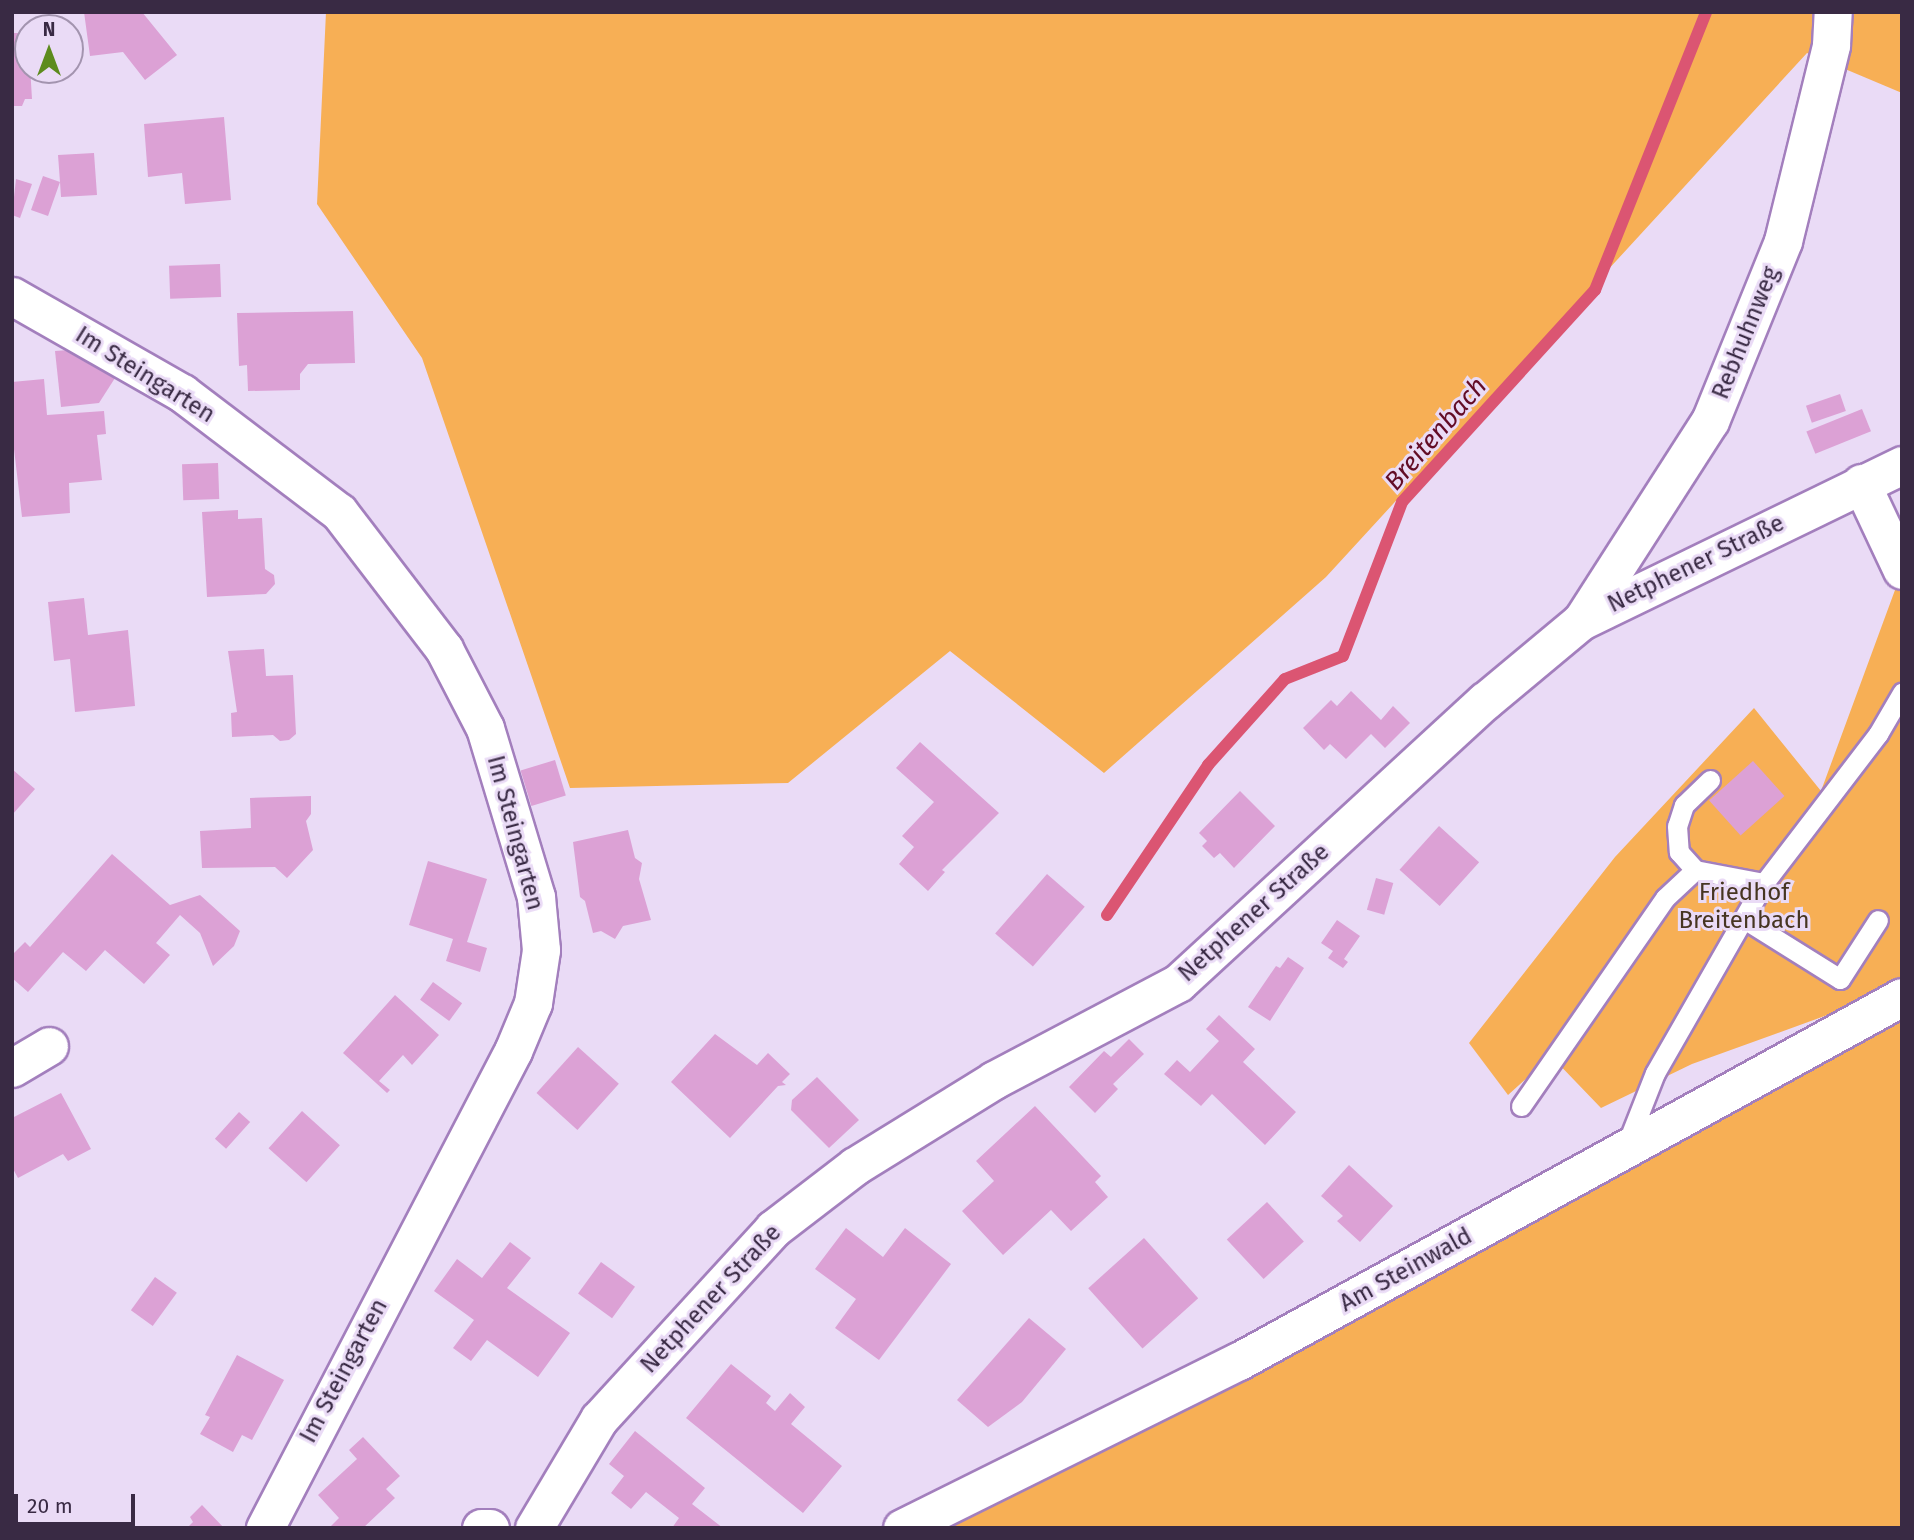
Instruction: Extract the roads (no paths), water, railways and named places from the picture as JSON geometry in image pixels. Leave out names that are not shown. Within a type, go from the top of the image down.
[{"type":"street","name":"Rebhuhnweg","points":[[1581,621],[1710,421],[1783,241],[1831,45],[1833,12]]},
{"type":"street","name":"Im Steingarten","points":[[12,296],[182,393],[339,512],[444,649],[485,728],[536,897],[541,950],[533,1003],[513,1051],[265,1528]]},
{"type":"street","name":"Netphener Straße","points":[[534,1528],[599,1419],[773,1229],[855,1166],[995,1080],[1178,983],[1485,701],[1581,621],[1902,465]]},
{"type":"street","points":[[1861,483],[1902,570]]},
{"type":"street","name":"Am Steinwald","points":[[902,1528],[1239,1361],[1902,997]]},
{"type":"street","points":[[12,1068],[49,1046]]},
{"type":"street","points":[[481,1528],[490,1528]]},
{"type":"lane","points":[[1626,1149],[1655,1073],[1763,883],[1878,734],[1902,692]]},
{"type":"lane","points":[[1710,780],[1684,805],[1677,826],[1679,852],[1695,870],[1763,883]]},
{"type":"lane","points":[[1521,1106],[1665,898],[1695,870]]},
{"type":"lane","points":[[1744,919],[1840,979],[1878,920]]},
{"type":"waterway","name":"Breitenbach","points":[[1107,915],[1208,765],[1285,679],[1343,656],[1402,502],[1595,290],[1706,12]]},
{"type":"park label","name":"Friedhof Breitenbach","points":[[1744,907]]}]
